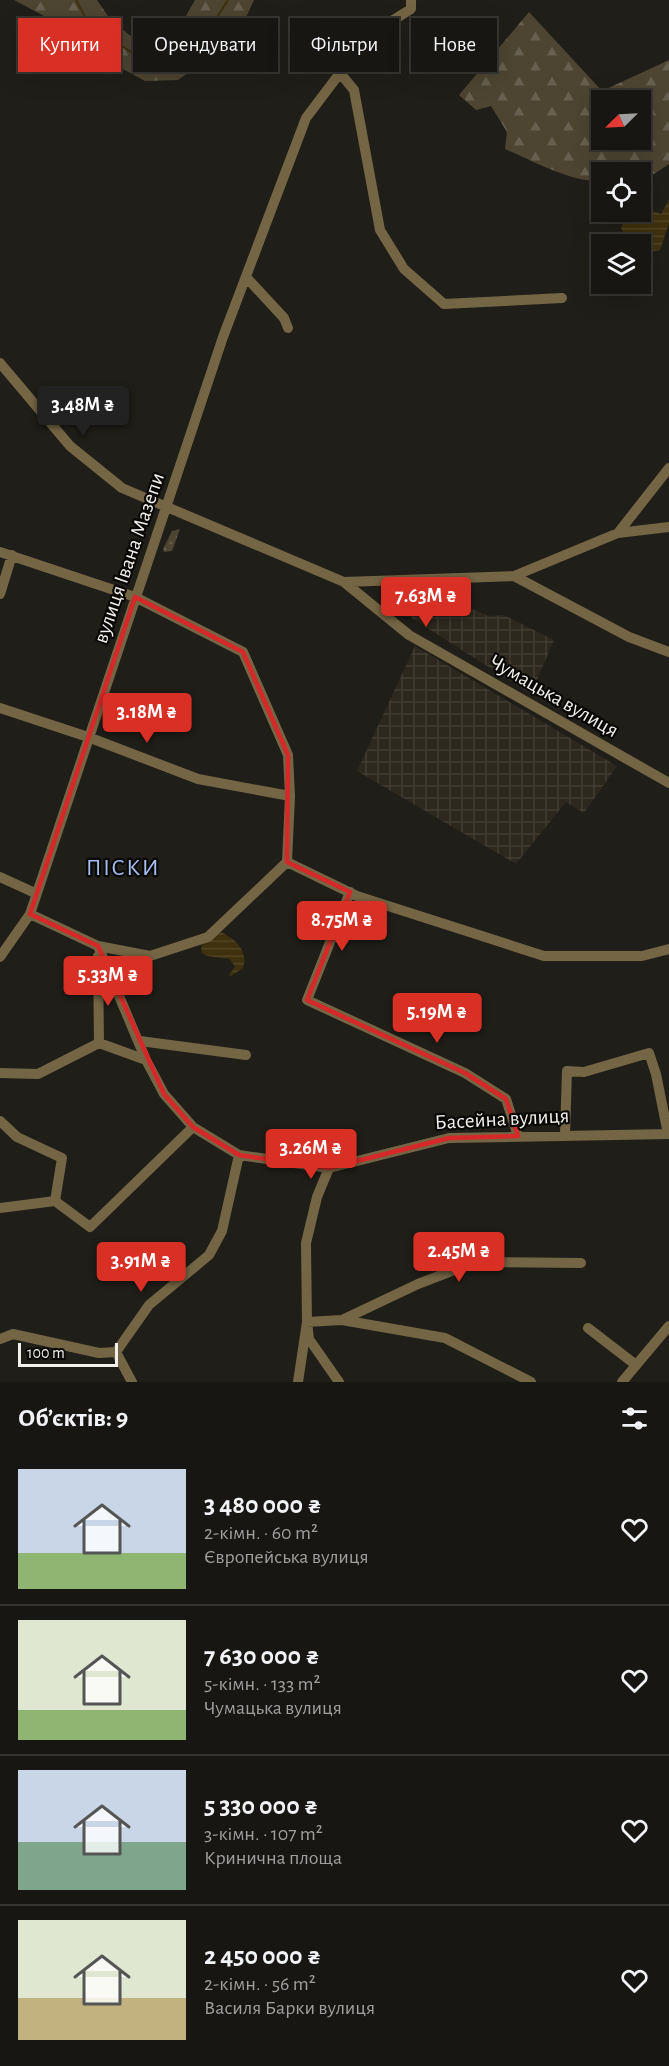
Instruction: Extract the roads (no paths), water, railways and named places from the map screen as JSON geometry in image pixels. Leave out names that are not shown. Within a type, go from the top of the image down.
[{"type":"street","name":"вулиця Івана Мазепи","points":[[0,957],[30,914],[35,893],[167,509],[223,338],[306,118],[366,37],[411,4]]},
{"type":"street","points":[[340,73],[354,90],[380,230],[404,268],[444,304],[562,298]]},
{"type":"street","points":[[246,277],[284,318],[288,328]]},
{"type":"street","name":"Чумацька вулиця","points":[[0,363],[70,446],[122,488],[344,582],[409,635],[669,783]]},
{"type":"street","points":[[618,533],[669,468]]},
{"type":"street","points":[[344,582],[514,576],[618,533],[669,527]]},
{"type":"street","points":[[0,552],[135,597],[243,652],[288,755],[290,796],[287,862],[208,936],[150,956],[98,949],[30,914]]},
{"type":"street","points":[[0,594],[12,555]]},
{"type":"street","points":[[514,576],[629,637],[669,652]]},
{"type":"street","points":[[0,708],[88,737],[198,779],[290,796]]},
{"type":"street","points":[[287,862],[350,892],[544,956],[642,956],[669,950]]},
{"type":"street","points":[[0,877],[35,893]]},
{"type":"street","points":[[350,892],[307,1000],[465,1073],[506,1099],[518,1136]]},
{"type":"street","points":[[98,949],[99,1043]]},
{"type":"street","name":"Басейна вулиця","points":[[98,949],[140,1041],[146,1060],[164,1094],[193,1127],[239,1155],[329,1168],[450,1138],[565,1134],[668,1134]]},
{"type":"street","points":[[140,1041],[246,1055]]},
{"type":"street","points":[[0,1073],[38,1074],[99,1043],[146,1060]]},
{"type":"street","points":[[565,1134],[567,1071],[584,1072],[649,1053],[656,1074],[668,1134]]},
{"type":"street","points":[[0,1121],[17,1137],[62,1158],[55,1201]]},
{"type":"street","points":[[0,1208],[55,1201],[90,1227],[193,1127]]},
{"type":"street","points":[[116,1352],[149,1305],[209,1255],[222,1231],[239,1155]]},
{"type":"street","points":[[329,1168],[317,1197],[306,1243],[307,1322],[309,1339],[339,1382]]},
{"type":"street","points":[[342,1320],[418,1284],[475,1262],[580,1263]]},
{"type":"street","points":[[307,1322],[342,1320],[445,1338],[531,1382]]},
{"type":"street","points":[[298,1382],[307,1322]]},
{"type":"street","points":[[622,1382],[669,1326]]},
{"type":"street","points":[[588,1328],[636,1365]]},
{"type":"street","points":[[0,1339],[13,1334],[99,1353],[116,1352]]},
{"type":"street","points":[[116,1352],[132,1382]]},
{"type":"waterway","points":[[76,0],[89,24],[158,70],[203,39],[228,0]]},
{"type":"district","name":"ПІСКИ","points":[[123,868]]}]
